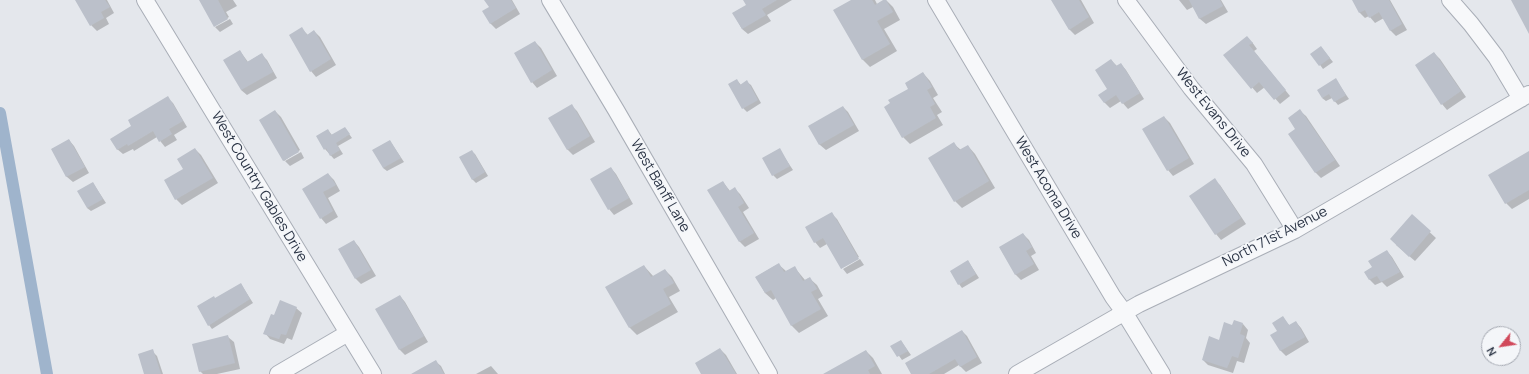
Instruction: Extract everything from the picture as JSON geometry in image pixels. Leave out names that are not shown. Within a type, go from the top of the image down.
[{"type":"street","name":"West Country Gables Drive","points":[[145,0],[373,374]]},
{"type":"street","name":"West Banff Lane","points":[[550,0],[616,110],[769,374]]},
{"type":"street","name":"West Acoma Drive","points":[[936,0],[1113,297],[1124,312],[1162,374]]},
{"type":"street","name":"West Evans Drive","points":[[1126,0],[1191,88],[1254,164],[1295,230]]},
{"type":"street","points":[[1450,0],[1471,24],[1525,97]]},
{"type":"street","name":"North 71st Avenue","points":[[1017,374],[1124,312],[1295,230],[1525,97]]},
{"type":"street","points":[[278,374],[348,333]]},
{"type":"building","points":[[75,0],[105,0],[110,7],[101,12],[104,18],[90,26]]},
{"type":"building","points":[[199,0],[218,0],[228,19],[214,27]]},
{"type":"building","points":[[484,0],[511,0],[516,8],[490,24],[482,11],[489,7]]},
{"type":"building","points":[[743,0],[777,0],[762,9],[766,15],[742,29],[732,13],[746,5]]},
{"type":"building","points":[[851,0],[872,0],[875,5],[883,0],[886,0],[893,12],[877,21],[890,44],[862,60],[833,10]]},
{"type":"building","points":[[1051,0],[1079,0],[1089,17],[1069,30]]},
{"type":"building","points":[[1189,0],[1220,0],[1223,6],[1199,19]]},
{"type":"building","points":[[1352,0],[1389,0],[1402,24],[1390,31],[1379,12],[1369,18],[1365,10],[1359,13]]},
{"type":"building","points":[[1511,0],[1529,0],[1529,34]]},
{"type":"building","points":[[302,27],[307,35],[314,30],[331,59],[310,72],[289,35]]},
{"type":"building","points":[[1247,36],[1253,43],[1249,45],[1286,90],[1274,100],[1259,82],[1251,89],[1223,55]]},
{"type":"building","points":[[535,41],[552,70],[531,83],[514,53]]},
{"type":"building","points":[[1321,46],[1330,58],[1319,66],[1310,54]]},
{"type":"building","points":[[240,50],[247,62],[262,53],[273,72],[241,90],[223,60]]},
{"type":"building","points":[[1434,52],[1461,91],[1441,105],[1415,65]]},
{"type":"building","points":[[1111,59],[1116,66],[1121,63],[1140,93],[1122,104],[1116,95],[1104,103],[1098,95],[1107,89],[1095,70]]},
{"type":"building","points":[[923,72],[932,87],[927,90],[935,104],[930,107],[936,118],[902,138],[884,107],[890,103],[888,100],[908,89],[905,83]]},
{"type":"building","points":[[1336,78],[1346,95],[1334,102],[1329,94],[1322,98],[1317,90]]},
{"type":"building","points":[[737,79],[740,85],[747,80],[758,100],[742,109],[728,84]]},
{"type":"building","points":[[168,96],[183,121],[169,129],[172,134],[159,142],[153,131],[128,146],[127,144],[117,150],[110,139],[131,126],[128,120]]},
{"type":"building","points":[[572,104],[590,136],[567,150],[548,118]]},
{"type":"building","points":[[843,106],[854,125],[819,145],[808,126]]},
{"type":"building","points":[[1300,109],[1335,160],[1315,173],[1288,134],[1295,129],[1288,118]]},
{"type":"building","points":[[275,110],[299,152],[283,161],[259,120]]},
{"type":"building","points":[[1164,116],[1189,158],[1167,171],[1142,129]]},
{"type":"building","points":[[345,127],[350,134],[336,143],[340,150],[330,156],[326,148],[324,150],[316,136],[328,129],[331,135]]},
{"type":"building","points":[[69,139],[85,167],[66,177],[51,149]]},
{"type":"building","points":[[390,140],[401,158],[383,168],[372,150]]},
{"type":"building","points":[[954,142],[959,150],[968,145],[989,181],[954,202],[928,158]]},
{"type":"building","points":[[195,148],[213,178],[175,200],[164,180],[183,169],[177,159]]},
{"type":"building","points":[[780,148],[790,166],[772,176],[762,158]]},
{"type":"building","points":[[472,150],[485,172],[472,180],[459,157]]},
{"type":"building","points":[[1529,151],[1529,190],[1505,204],[1488,175]]},
{"type":"building","points":[[611,167],[629,198],[608,210],[590,179]]},
{"type":"building","points":[[328,173],[336,185],[323,192],[333,211],[320,219],[302,189]]},
{"type":"building","points":[[1215,178],[1241,218],[1215,235],[1189,196]]},
{"type":"building","points":[[723,181],[729,191],[735,187],[744,203],[738,207],[754,233],[739,242],[707,190]]},
{"type":"building","points":[[93,182],[103,199],[87,208],[77,191]]},
{"type":"building","points":[[832,212],[859,259],[841,269],[823,238],[814,243],[805,227]]},
{"type":"building","points":[[1412,214],[1431,231],[1409,257],[1390,239]]},
{"type":"building","points":[[1023,233],[1032,247],[1026,251],[1034,264],[1015,275],[999,247]]},
{"type":"building","points":[[354,240],[371,270],[355,279],[338,249]]},
{"type":"building","points":[[1387,250],[1400,272],[1381,282],[1377,276],[1369,280],[1364,272],[1372,267],[1368,261]]},
{"type":"building","points":[[968,260],[976,274],[958,285],[950,271]]},
{"type":"building","points":[[779,263],[784,272],[795,266],[803,281],[810,277],[817,289],[811,292],[821,309],[791,326],[771,290],[765,293],[755,277]]},
{"type":"building","points":[[644,265],[651,277],[665,269],[674,283],[663,289],[671,304],[629,328],[605,287]]},
{"type":"building","points":[[241,283],[250,299],[208,326],[197,306],[214,296],[215,298]]},
{"type":"building","points":[[400,295],[424,336],[399,350],[375,309]]},
{"type":"building","points":[[280,300],[297,307],[286,335],[281,334],[279,339],[263,334],[271,314],[274,315]]},
{"type":"building","points":[[1283,316],[1289,325],[1296,321],[1305,337],[1280,351],[1270,335],[1277,331],[1272,323]]},
{"type":"building","points":[[1234,320],[1243,323],[1240,334],[1245,336],[1238,358],[1232,356],[1227,368],[1202,360],[1209,336],[1219,340],[1224,322],[1232,325]]},
{"type":"building","points":[[962,330],[977,357],[960,367],[955,359],[929,374],[911,374],[905,363]]},
{"type":"building","points":[[228,335],[235,363],[199,372],[192,344]]},
{"type":"building","points":[[901,340],[908,351],[897,357],[890,346]]},
{"type":"building","points":[[720,348],[736,374],[701,374],[695,363]]},
{"type":"building","points":[[153,349],[161,374],[144,374],[138,354]]},
{"type":"building","points":[[866,350],[875,366],[868,370],[870,374],[823,374]]},
{"type":"building","points":[[436,360],[444,374],[411,374]]},
{"type":"waterway","points":[[0,113],[47,374]]}]
